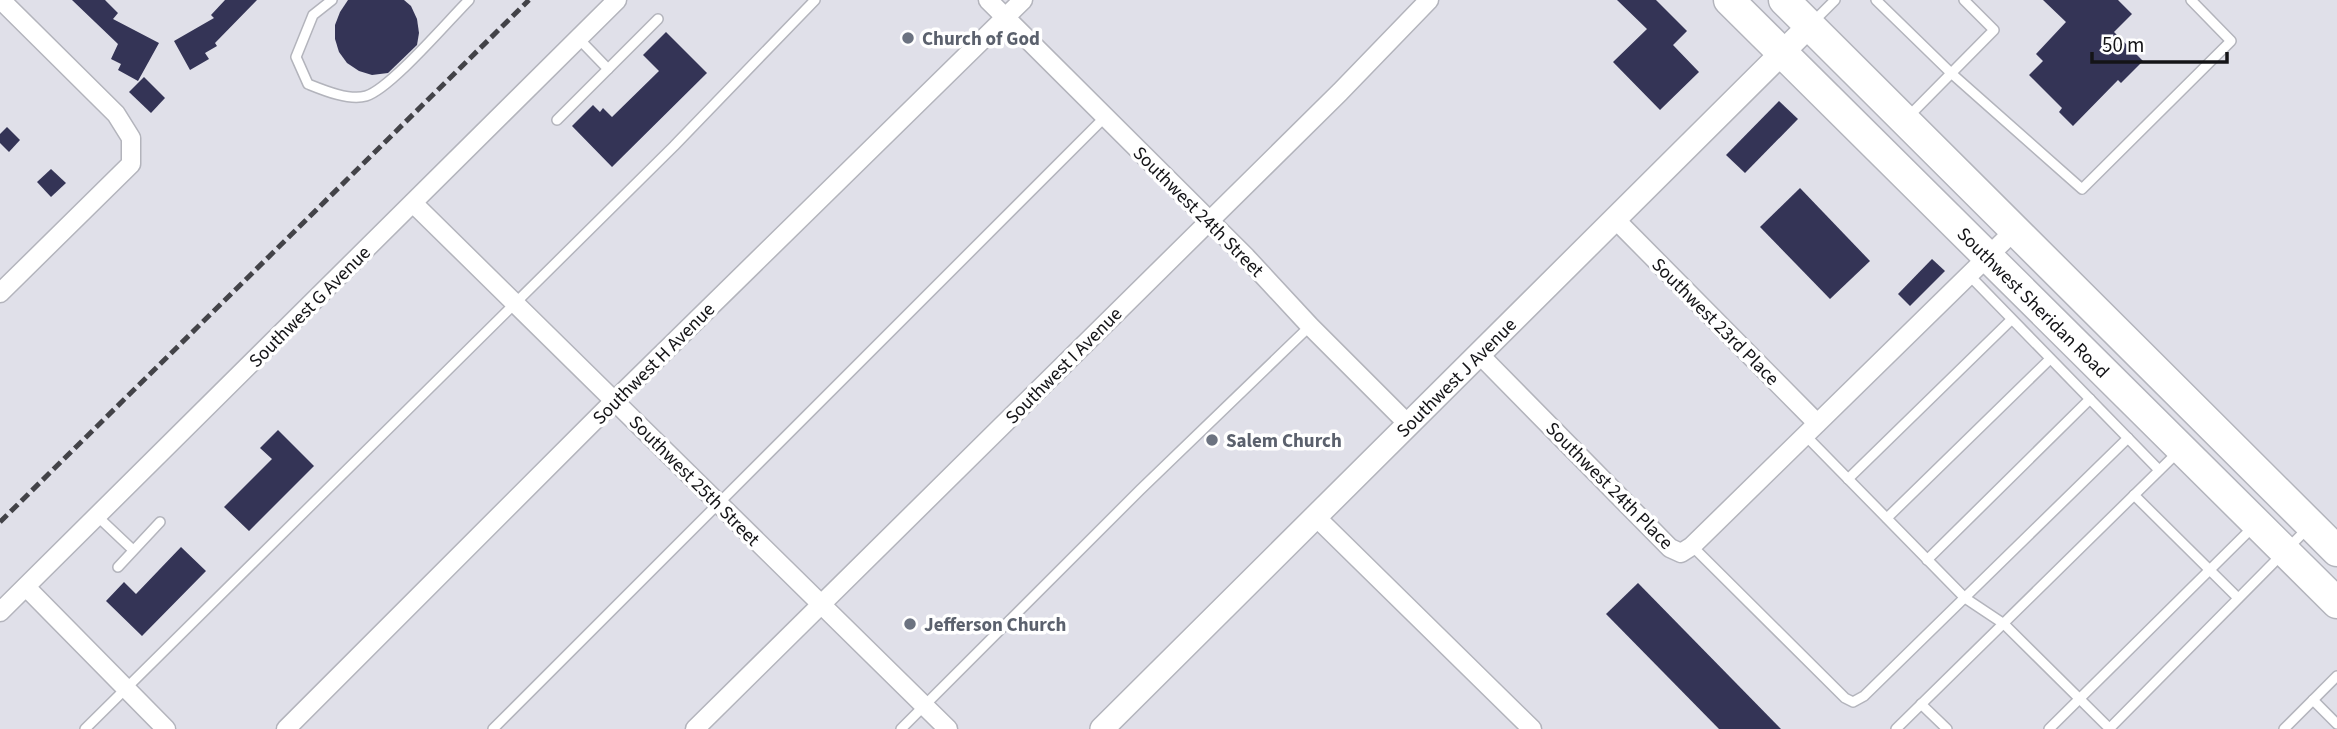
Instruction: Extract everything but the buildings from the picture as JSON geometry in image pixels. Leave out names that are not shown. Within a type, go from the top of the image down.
[{"type":"main road","name":"Southwest Sheridan Road","points":[[1729,0],[1782,53],[1978,265],[2181,449],[2337,603]]},
{"type":"main road","name":"Southwest Sheridan Road","points":[[1784,0],[2337,551]]},
{"type":"street","points":[[0,293],[131,164],[131,138],[116,114],[1,0]]},
{"type":"street","name":"Southwest G Avenue","points":[[0,612],[617,0]]},
{"type":"street","name":"Southwest 24th Street","points":[[988,0],[1408,424]]},
{"type":"street","name":"Southwest H Avenue","points":[[286,729],[614,401],[1023,0]]},
{"type":"street","name":"Southwest I Avenue","points":[[695,729],[1429,0]]},
{"type":"street","name":"Southwest J Avenue","points":[[1109,727],[1315,517],[1810,25]]},
{"type":"street","name":"Southwest 25th Street","points":[[413,203],[948,729]]},
{"type":"street","name":"Southwest 23rd Place","points":[[1615,219],[1811,429]]},
{"type":"street","name":"Southwest 24th Place","points":[[1479,354],[1670,548],[1681,553],[1692,546],[2015,230]]},
{"type":"street","points":[[1315,517],[1532,729]]},
{"type":"street","points":[[26,587],[166,729]]},
{"type":"lane","points":[[332,0],[313,15],[296,57],[308,84],[337,95],[365,96],[394,77],[469,0]]},
{"type":"lane","points":[[85,729],[674,146],[815,0]]},
{"type":"lane","points":[[1810,25],[1835,0]]},
{"type":"lane","points":[[1876,0],[1951,73],[2082,189],[2231,41],[2190,0]]},
{"type":"lane","points":[[1906,119],[1994,30],[1964,0]]},
{"type":"lane","points":[[557,120],[658,19]]},
{"type":"lane","points":[[578,38],[608,69]]},
{"type":"lane","points":[[493,729],[1105,117]]},
{"type":"lane","points":[[1978,265],[2011,320],[2159,470]]},
{"type":"lane","points":[[1848,479],[2011,320]]},
{"type":"lane","points":[[901,729],[1140,490],[1310,326]]},
{"type":"lane","points":[[1887,518],[2050,359]]},
{"type":"lane","points":[[1927,560],[2090,399]]},
{"type":"lane","points":[[1811,429],[1848,479],[1927,560],[1965,598],[2004,624],[2109,729],[2311,525]]},
{"type":"lane","points":[[1692,546],[1845,698],[1853,702],[1864,696],[2128,438]]},
{"type":"lane","points":[[1896,729],[2181,449]]},
{"type":"lane","points":[[2134,495],[2238,598]]},
{"type":"lane","points":[[97,516],[133,550]]},
{"type":"lane","points":[[118,567],[160,522]]},
{"type":"lane","points":[[2049,729],[2257,523]]},
{"type":"lane","points":[[2284,729],[2337,676]]},
{"type":"lane","points":[[2313,700],[2337,724]]},
{"type":"lane","points":[[1922,704],[1947,729]]},
{"type":"railway","points":[[0,522],[529,0]]},
{"type":"place","name":"Church of God","points":[[908,38]]},
{"type":"place","name":"Salem Church","points":[[1212,440]]},
{"type":"place","name":"Jefferson Church","points":[[910,624]]}]
